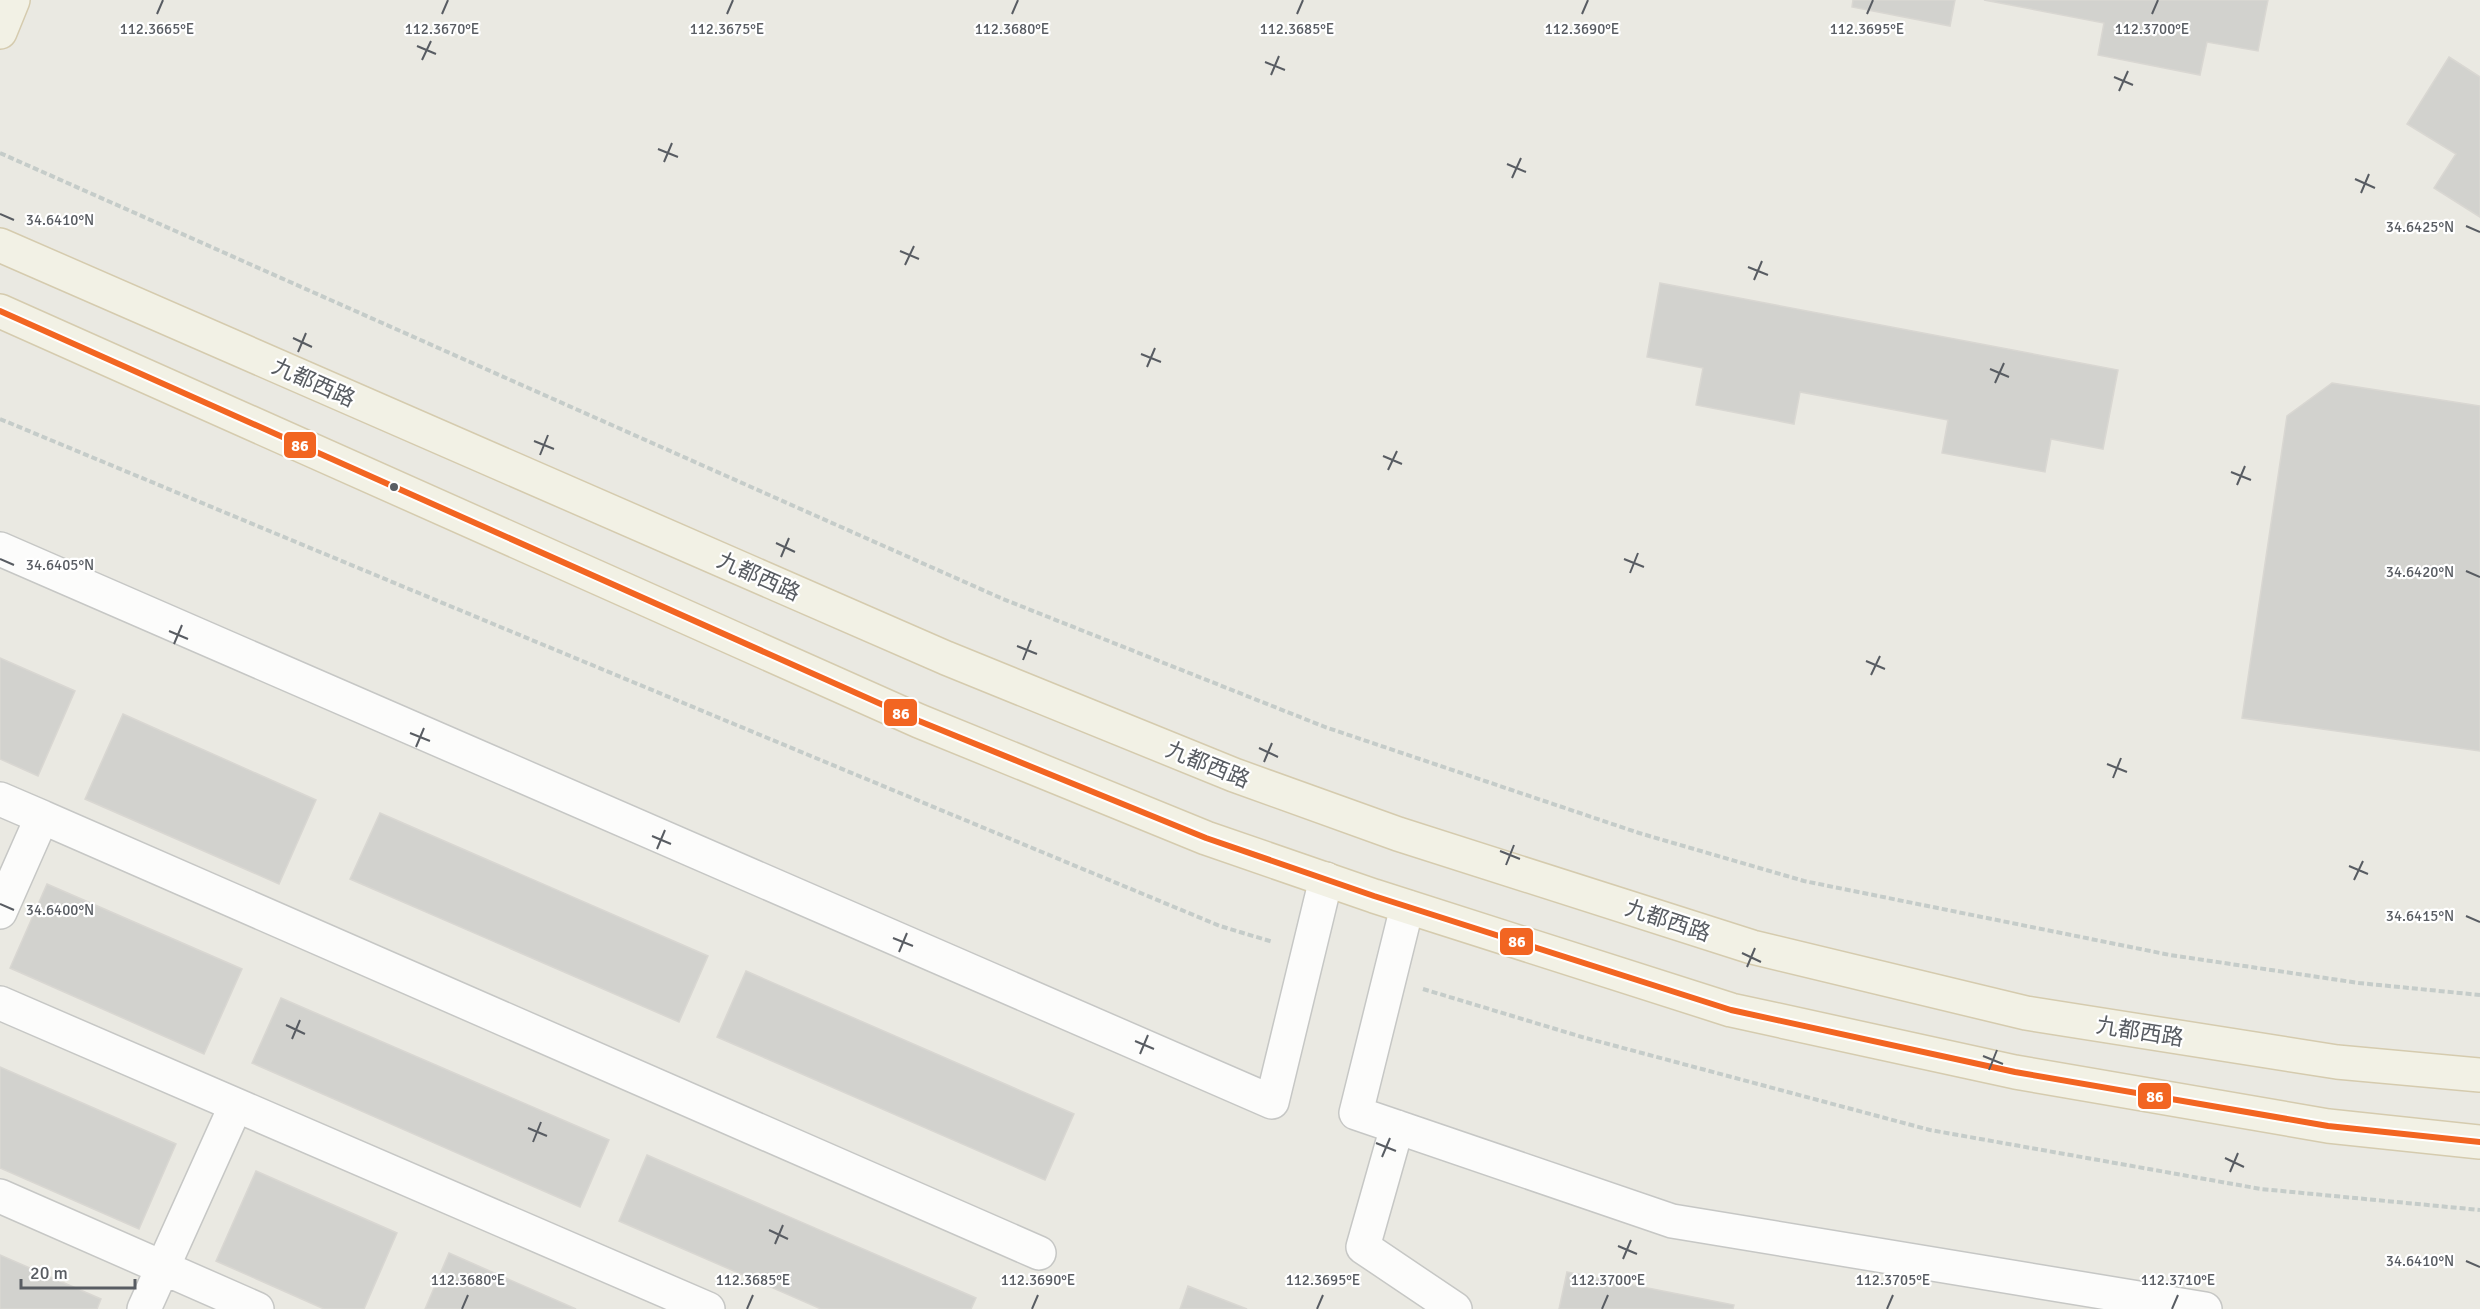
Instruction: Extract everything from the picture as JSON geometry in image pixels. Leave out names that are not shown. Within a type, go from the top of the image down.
[{"type":"main road","points":[[0,32],[14,0]]},
{"type":"main road","name":"九都西路","points":[[0,245],[946,658],[1234,775],[1398,834],[1752,947],[2026,1013],[2337,1062],[2480,1075]]},
{"type":"main road","points":[[0,311],[919,721],[1206,838],[1407,907],[1731,1010],[2004,1070],[2328,1126],[2480,1143]]},
{"type":"lane","points":[[0,549],[1272,1102],[1326,879]]},
{"type":"lane","points":[[0,799],[1039,1253]]},
{"type":"lane","points":[[0,912],[42,817]]},
{"type":"lane","points":[[1407,907],[1356,1113],[1672,1221],[2205,1309]]},
{"type":"lane","points":[[0,1003],[708,1309]]},
{"type":"lane","points":[[144,1309],[236,1105]]},
{"type":"lane","points":[[1397,1127],[1363,1247],[1455,1309]]},
{"type":"lane","points":[[0,1196],[257,1309]]},
{"type":"path","points":[[0,153],[1003,598],[1325,728],[1639,833],[1804,881],[2170,955],[2359,983],[2480,995]]},
{"type":"building","points":[[1853,0],[1955,0],[1950,26],[1852,7]]},
{"type":"building","points":[[1984,0],[2268,0],[2258,51],[2207,42],[2200,75],[2098,55],[2104,23]]},
{"type":"building","points":[[2449,57],[2480,77],[2480,217],[2434,188],[2456,154],[2407,124]]},
{"type":"building","points":[[1660,283],[2118,370],[2103,449],[2051,439],[2045,472],[1942,453],[1948,420],[1800,392],[1794,424],[1696,405],[1703,368],[1647,357]]},
{"type":"building","points":[[2332,383],[2480,406],[2480,751],[2242,718],[2287,416]]},
{"type":"building","points":[[0,658],[75,691],[38,776],[0,759]]},
{"type":"building","points":[[123,714],[316,800],[279,884],[85,799]]},
{"type":"building","points":[[380,813],[708,956],[679,1022],[350,879]]},
{"type":"building","points":[[47,884],[242,969],[204,1054],[10,968]]},
{"type":"building","points":[[746,971],[1074,1114],[1045,1180],[717,1037]]},
{"type":"building","points":[[281,998],[609,1140],[580,1207],[252,1063]]},
{"type":"building","points":[[0,1067],[176,1144],[139,1229],[0,1168]]},
{"type":"building","points":[[647,1155],[976,1298],[971,1309],[821,1309],[619,1221]]},
{"type":"building","points":[[256,1171],[397,1233],[364,1309],[324,1309],[216,1261]]},
{"type":"building","points":[[449,1253],[576,1309],[425,1309]]},
{"type":"building","points":[[0,1255],[101,1299],[97,1309],[0,1309]]},
{"type":"building","points":[[1567,1272],[1734,1305],[1733,1309],[1559,1309]]},
{"type":"building","points":[[1188,1286],[1247,1309],[1180,1309]]},
{"type":"transit line","name":"86","points":[[0,311],[919,721],[1206,838],[1374,896],[1731,1010],[2015,1072],[2328,1126],[2480,1142]]}]
